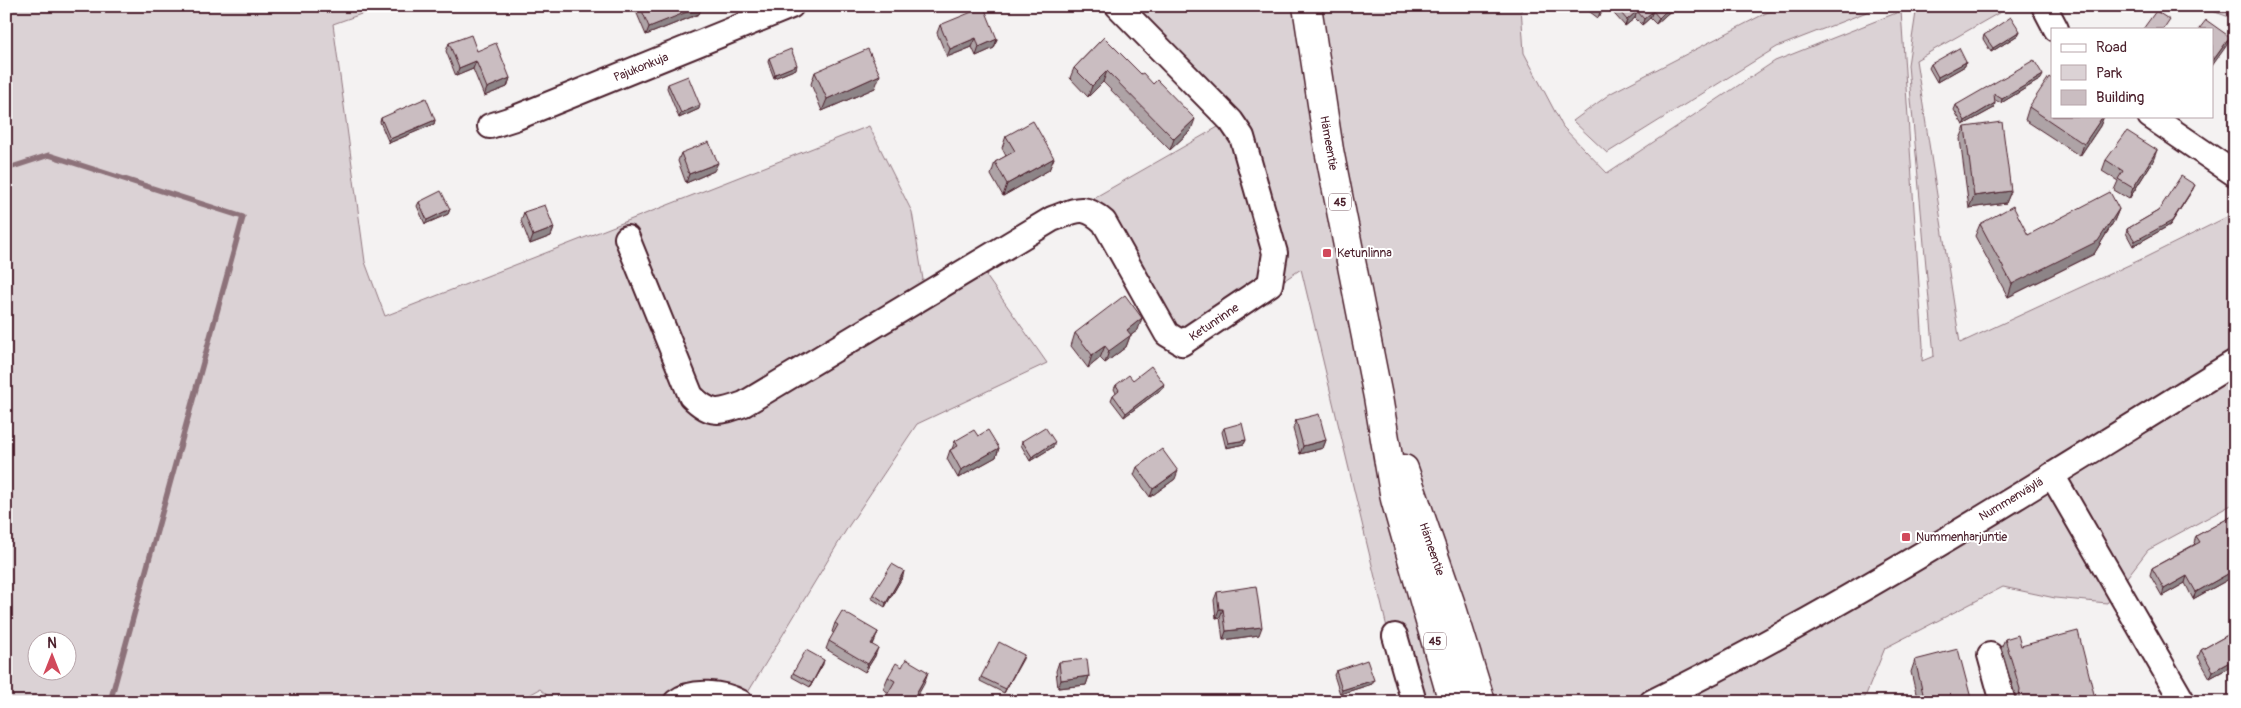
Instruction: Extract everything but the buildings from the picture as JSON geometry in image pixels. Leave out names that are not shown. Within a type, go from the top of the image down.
[{"type":"main road","name":"Hämeentie","points":[[1307,6],[1329,150],[1378,397],[1395,499],[1453,702]]},
{"type":"main road","name":"Hämeentie","points":[[1378,397],[1451,605],[1481,702]]},
{"type":"street","name":"Pajukonkuja","points":[[490,126],[515,118],[791,6]]},
{"type":"street","name":"Ketunrinne","points":[[627,238],[691,396],[704,408],[720,412],[744,404],[1052,219],[1078,210],[1092,211],[1104,222],[1167,334],[1182,343],[1270,284],[1275,253],[1242,137],[1231,121],[1118,6]]},
{"type":"street","points":[[2044,6],[2055,28]]},
{"type":"street","points":[[2153,118],[2235,174]]},
{"type":"street","name":"Nummenväylä","points":[[1652,702],[1721,668],[1816,616],[2052,475],[2235,362]]},
{"type":"street","points":[[2052,475],[2183,702]]},
{"type":"street","points":[[1395,636],[1414,702]]},
{"type":"street","points":[[1990,655],[2003,702]]},
{"type":"street","points":[[676,702],[685,695],[727,695],[740,702]]},
{"type":"green space","points":[[6,6],[384,6],[333,24],[365,262],[385,316],[869,126],[912,212],[924,286],[982,270],[1047,363],[917,424],[848,527],[747,694],[665,702],[555,702],[540,689],[517,702],[6,702]]},
{"type":"green space","points":[[1113,6],[1521,6],[1524,53],[1563,127],[1607,173],[1775,61],[1901,11],[1923,346],[1922,361],[1934,356],[1908,65],[1917,6],[2011,6],[1916,60],[1960,343],[2144,258],[2235,213],[2235,503],[2148,550],[2107,603],[2055,598],[2003,587],[1885,648],[1863,702],[1408,702],[1390,640],[1301,269],[1177,353],[1092,199],[1225,123]]},
{"type":"green space","points":[[1786,6],[1882,6],[1777,47],[1607,153],[1573,121],[1611,93],[1766,13]]},
{"type":"green space","points":[[2198,6],[2235,6],[2235,19]]},
{"type":"waterway","points":[[6,169],[49,155],[243,217],[110,702]]},
{"type":"place","name":"Ketunlinna","points":[[1327,253]]},
{"type":"place","name":"Nummenharjuntie","points":[[1906,537]]}]
